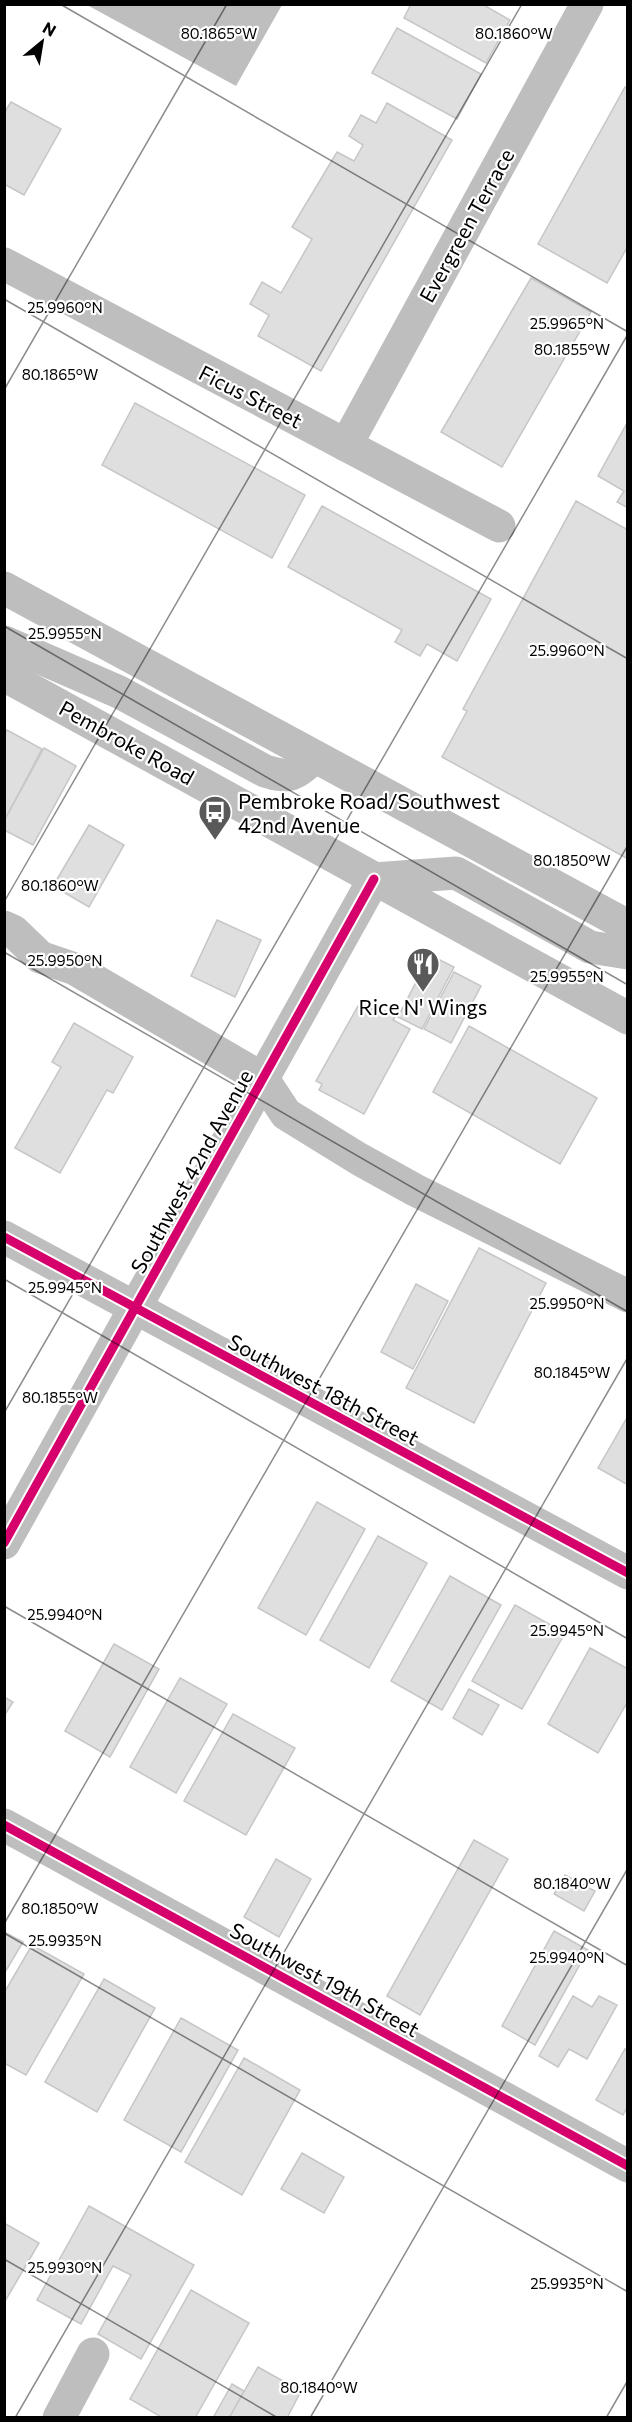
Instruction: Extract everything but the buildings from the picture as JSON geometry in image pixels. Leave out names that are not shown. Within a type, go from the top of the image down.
[{"type":"street","name":"Evergreen Terrace","points":[[345,445],[586,4]]},
{"type":"street","name":"Ficus Street","points":[[4,264],[499,526]]},
{"type":"street","points":[[4,588],[627,926]]},
{"type":"street","points":[[4,642],[119,692],[265,771],[287,776],[300,771],[314,757]]},
{"type":"street","name":"Pembroke Road","points":[[4,675],[627,1018]]},
{"type":"street","points":[[374,879],[456,873],[590,947],[627,954]]},
{"type":"street","name":"Southwest 42nd Avenue","points":[[4,1543],[374,879]]},
{"type":"street","points":[[4,927],[13,931],[40,957],[75,969],[263,1079],[286,1114],[359,1159],[415,1190],[627,1296]]},
{"type":"street","name":"Southwest 18th Street","points":[[4,1237],[627,1573]]},
{"type":"street","name":"Southwest 19th Street","points":[[4,1825],[627,2166]]},
{"type":"street","points":[[58,2418],[93,2354]]},
{"type":"shaded area","points":[[87,5],[282,5],[236,86]]},
{"type":"cycle path","points":[[4,1543],[374,879]]},
{"type":"cycle path","points":[[4,1237],[628,1573]]},
{"type":"cycle path","points":[[4,1825],[628,2166]]},
{"type":"place","name":"Pembroke Road/Southwest 42nd Avenue","points":[[215,841]]},
{"type":"place","name":"Rice N' Wings","points":[[423,993]]}]
